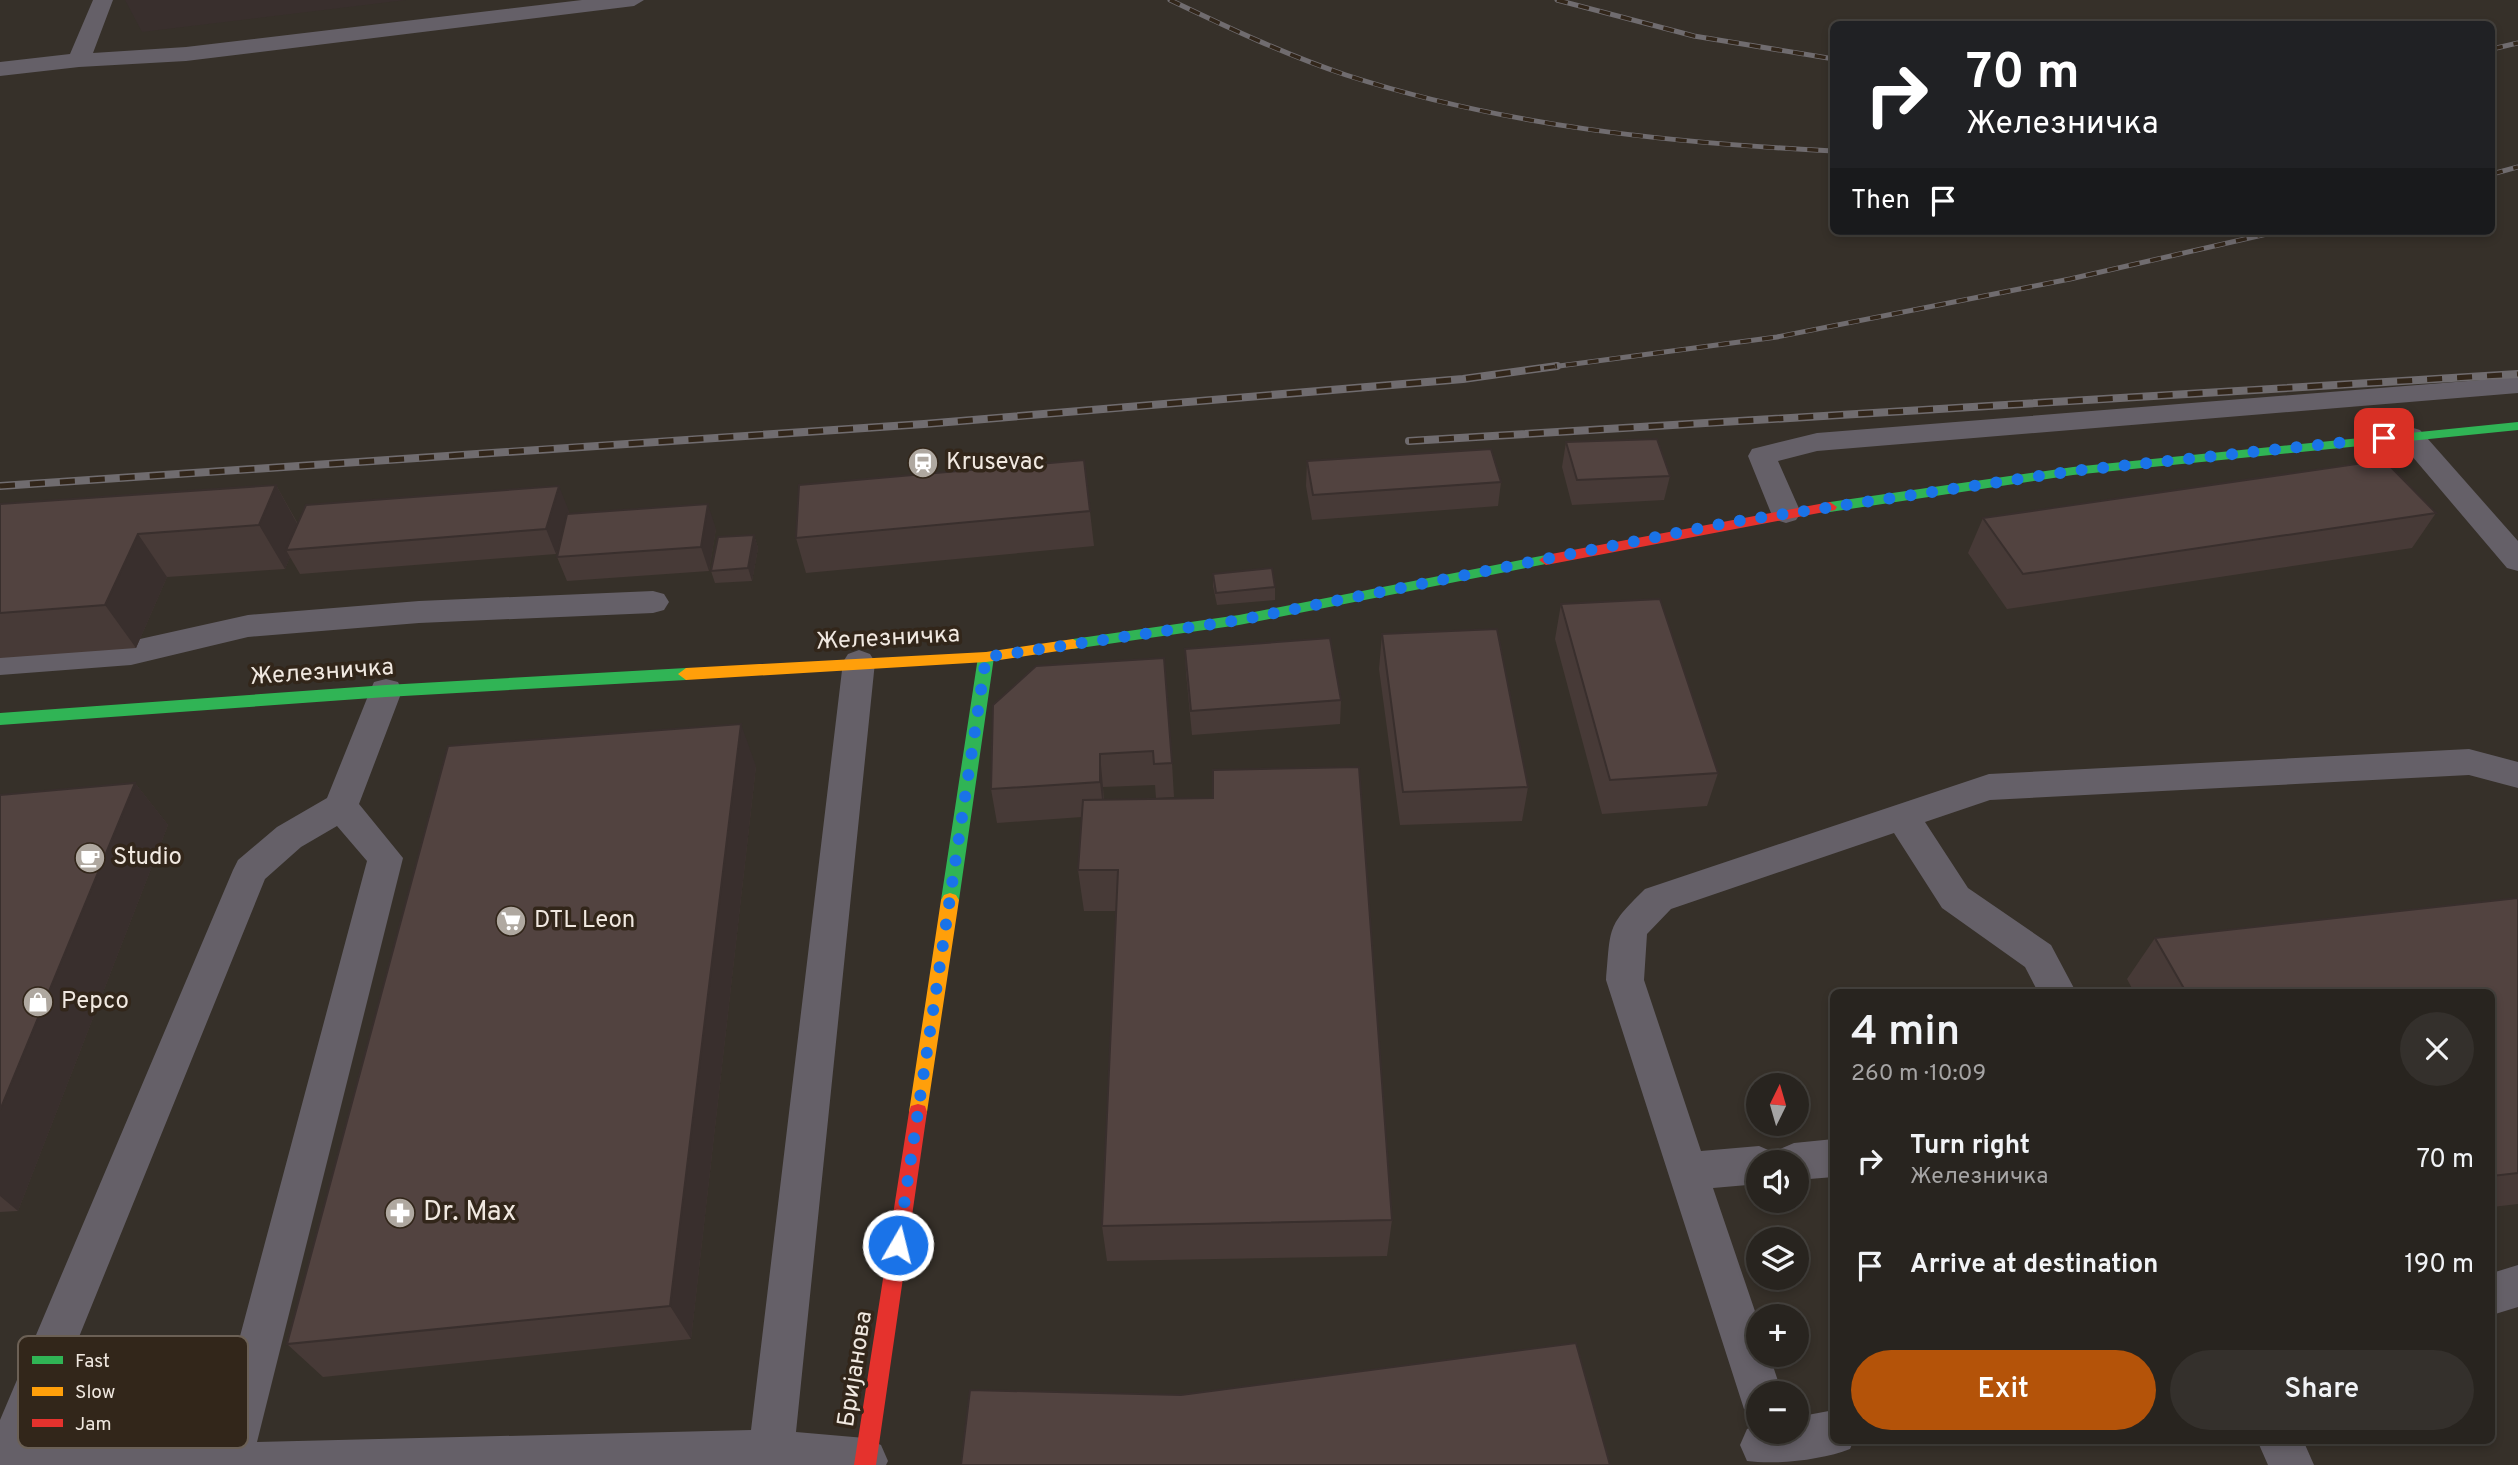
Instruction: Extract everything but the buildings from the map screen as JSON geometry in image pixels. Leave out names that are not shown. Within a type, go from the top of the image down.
[{"type":"street","name":"Железничка","points":[[0,719],[386,691],[859,662],[986,657],[1240,620],[1786,513],[2073,471],[2518,426]]},
{"type":"street","name":"Бријанова","points":[[865,1463],[986,657]]},
{"type":"lane","points":[[79,60],[103,0]]},
{"type":"lane","points":[[0,69],[79,60],[186,54],[634,0]]},
{"type":"lane","points":[[1786,513],[1762,456],[1817,442],[2518,385]]},
{"type":"lane","points":[[2410,436],[2518,561]]},
{"type":"lane","points":[[0,663],[131,653],[248,626],[419,612],[653,602]]},
{"type":"lane","points":[[771,1452],[859,662]]},
{"type":"lane","points":[[53,1336],[251,870],[289,837],[341,807],[386,691]]},
{"type":"lane","points":[[1756,1381],[1625,980],[1629,928],[1658,899],[1989,787],[2469,762],[2518,775]]},
{"type":"lane","points":[[248,1388],[385,858],[341,807]]},
{"type":"lane","points":[[1902,816],[1955,898],[2038,956],[2055,989]]},
{"type":"lane","points":[[1809,1160],[1830,1158]]},
{"type":"lane","points":[[1688,1171],[1746,1166]]},
{"type":"lane","points":[[2495,1293],[2518,1286]]},
{"type":"lane","points":[[18,1420],[6,1448],[228,1465],[232,1448]]},
{"type":"lane","points":[[1763,1447],[1830,1434]]},
{"type":"lane","points":[[2282,1444],[2291,1465]]},
{"type":"lane","points":[[234,1465],[771,1452],[865,1463]]},
{"type":"railway","points":[[1170,0],[1257,40],[1346,75],[1465,107],[1649,137],[1830,151]]},
{"type":"railway","points":[[1557,0],[1694,36],[1830,58]]},
{"type":"railway","points":[[2495,48],[2518,43]]},
{"type":"railway","points":[[2495,173],[2518,167]]},
{"type":"railway","points":[[1544,368],[1777,337],[2070,279],[2262,235]]},
{"type":"railway","points":[[0,486],[924,424],[1463,379],[1557,366]]},
{"type":"railway","points":[[1409,441],[2518,374]]},
{"type":"traffic: fast","points":[[1830,507],[2073,471],[2518,426]]},
{"type":"traffic: fast","points":[[1073,644],[1239,620],[1546,560]]},
{"type":"traffic: fast","points":[[950,900],[986,657]]},
{"type":"traffic: fast","points":[[0,719],[386,691],[686,674]]},
{"type":"traffic: slow","points":[[686,674],[986,657],[1073,644]]},
{"type":"traffic: slow","points":[[918,1112],[950,900]]},
{"type":"traffic: jam","points":[[1546,560],[1830,507]]},
{"type":"traffic: jam","points":[[865,1465],[918,1112]]},
{"type":"place","name":"Krusevac","points":[[923,463]]},
{"type":"place","name":"Studio","points":[[90,858]]},
{"type":"place","name":"DTL Leon","points":[[511,921]]},
{"type":"place","name":"Pepco","points":[[38,1002]]},
{"type":"place","name":"Dr. Max","points":[[400,1213]]},
{"type":"route","points":[[898,1245],[986,657],[1240,620],[1731,522],[2073,471],[2384,438]]}]
